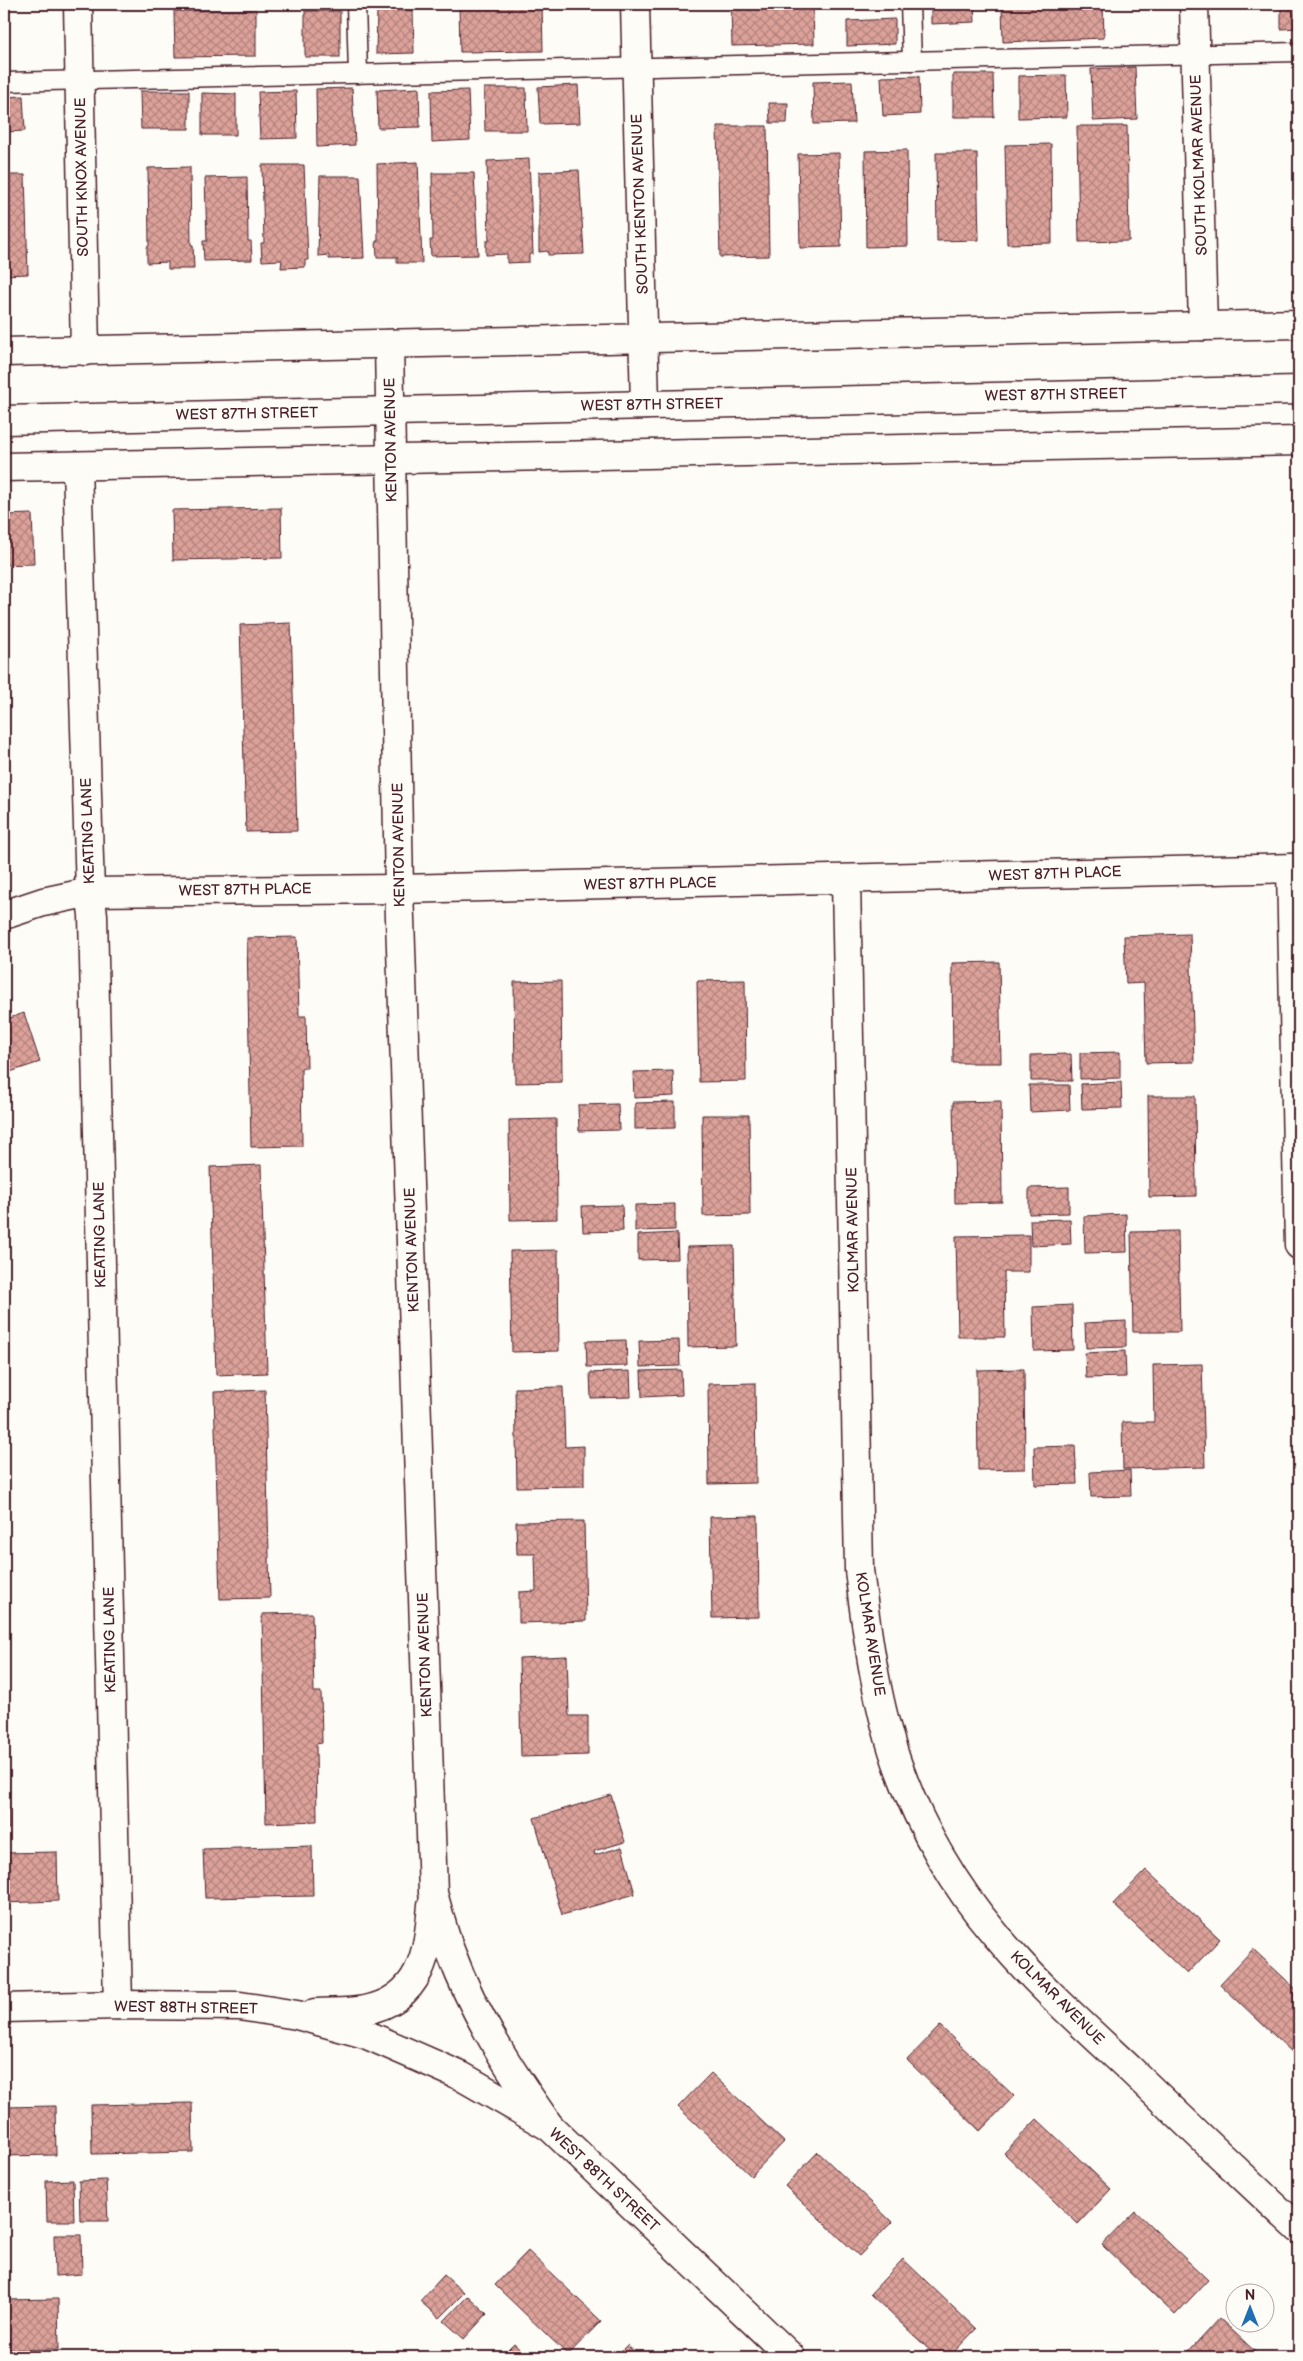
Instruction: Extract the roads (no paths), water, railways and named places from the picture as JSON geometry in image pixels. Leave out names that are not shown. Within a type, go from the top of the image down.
[{"type":"street","name":"SOUTH KNOX AVENUE","points":[[78,4],[85,351]]},
{"type":"street","name":"SOUTH KENTON AVENUE","points":[[635,4],[645,338],[645,405]]},
{"type":"street","name":"SOUTH KOLMAR AVENUE","points":[[1194,4],[1202,326]]},
{"type":"street","points":[[4,352],[1299,324]]},
{"type":"street","name":"KENTON AVENUE","points":[[389,344],[400,889],[433,1894],[452,1955],[474,2004],[508,2067],[550,2127]]},
{"type":"street","name":"WEST 87TH STREET","points":[[4,420],[1299,390]]},
{"type":"street","points":[[4,467],[1299,441]]},
{"type":"street","name":"KEATING LANE","points":[[77,466],[90,892],[94,935],[118,2005]]},
{"type":"street","points":[[1295,868],[1299,1245]]},
{"type":"street","name":"WEST 87TH PLACE","points":[[4,915],[43,902],[90,892],[400,889],[1295,868]]},
{"type":"street","name":"KOLMAR AVENUE","points":[[846,880],[859,1570],[868,1642],[882,1705],[900,1771],[923,1824],[954,1877],[994,1934],[1046,1991],[1299,2229]]},
{"type":"street","points":[[297,2014],[366,2010],[394,1999],[410,1986],[422,1964],[429,1940],[433,1894]]},
{"type":"street","name":"WEST 88TH STREET","points":[[4,2008],[118,2005],[240,2006],[297,2014],[365,2034],[461,2076],[550,2127],[791,2357]]},
{"type":"lane","points":[[356,4],[358,74]]},
{"type":"lane","points":[[910,4],[912,61]]},
{"type":"lane","points":[[4,82],[1299,52]]}]
